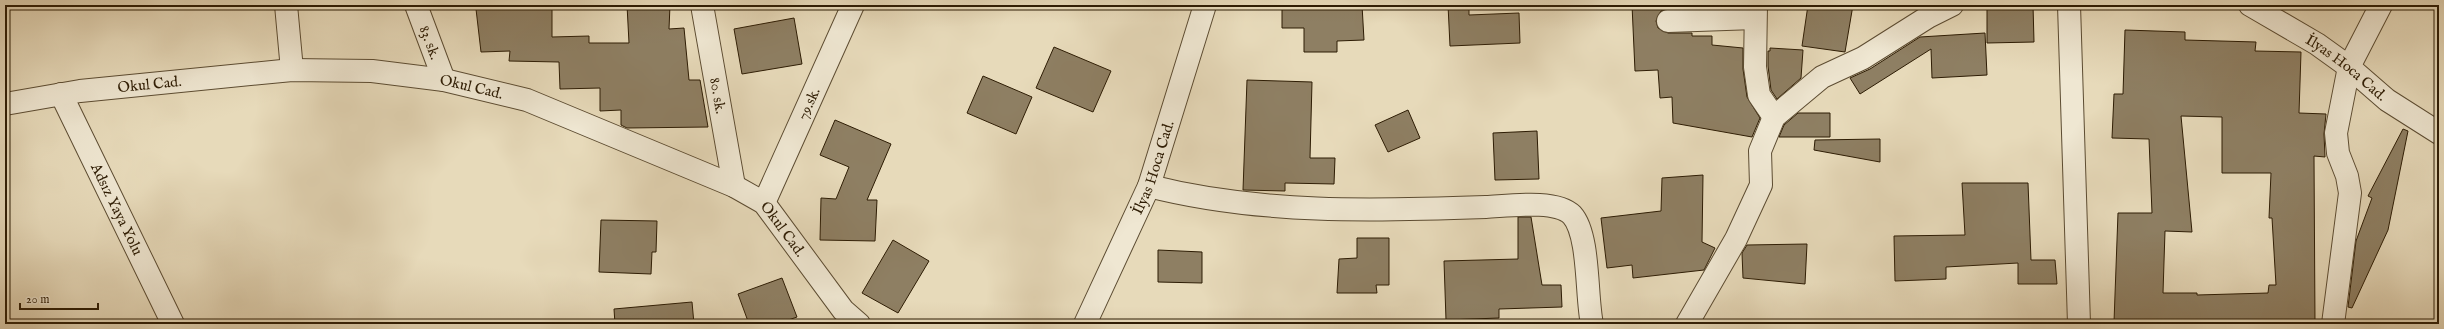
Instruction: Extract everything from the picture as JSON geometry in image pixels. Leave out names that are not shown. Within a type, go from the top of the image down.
[{"type":"street","points":[[286,5],[292,70]]},
{"type":"street","name":"83. sk.","points":[[416,5],[444,80]]},
{"type":"street","name":"80. sk.","points":[[702,5],[734,186]]},
{"type":"street","name":"79.sk.","points":[[764,203],[853,5]]},
{"type":"street","name":"İlyas Hoca Cad.","points":[[1085,324],[1149,186],[1205,5]]},
{"type":"street","points":[[1687,324],[1736,240],[1761,185],[1760,151],[1774,118],[1822,76],[1863,58],[1928,17],[1952,5]]},
{"type":"street","points":[[2069,5],[2079,324]]},
{"type":"street","name":"İlyas Hoca Cad.","points":[[2250,5],[2317,44],[2349,68],[2386,100],[2439,133]]},
{"type":"street","points":[[2333,324],[2350,193],[2347,176],[2338,153],[2336,133],[2349,68],[2381,5]]},
{"type":"street","points":[[1668,21],[1756,12],[1755,68],[1759,95],[1774,118]]},
{"type":"street","name":"Okul Cad.","points":[[5,104],[61,94],[292,70],[372,71],[444,80],[527,100],[734,186],[764,203],[843,310],[859,324]]},
{"type":"street","name":"Adsız Yaya Yolu","points":[[61,94],[173,324]]},
{"type":"street","points":[[1149,186],[1184,195],[1249,203],[1377,211],[1529,205],[1555,206],[1571,215],[1578,224],[1585,253],[1592,324]]},
{"type":"building","points":[[627,5],[670,5],[669,29],[684,28],[689,80],[700,80],[708,127],[627,128],[621,125],[621,110],[600,111],[600,88],[560,89],[559,62],[509,61],[510,51],[481,52],[476,9],[501,6],[552,7],[552,37],[589,36],[589,43],[629,43]]},
{"type":"building","points":[[1282,5],[1362,5],[1364,40],[1337,41],[1337,52],[1304,52],[1304,28],[1282,28]]},
{"type":"building","points":[[1448,5],[1469,5],[1469,15],[1519,13],[1520,43],[1450,46]]},
{"type":"building","points":[[1632,5],[1692,5],[1692,8],[1661,11],[1656,21],[1658,28],[1668,33],[1692,33],[1692,36],[1712,36],[1712,45],[1743,48],[1743,69],[1747,97],[1760,118],[1752,137],[1673,123],[1672,97],[1660,98],[1658,70],[1635,71]]},
{"type":"building","points":[[1808,5],[1853,5],[1845,52],[1802,46]]},
{"type":"building","points":[[1987,5],[2033,5],[2034,42],[1987,43]]},
{"type":"building","points":[[794,18],[802,64],[742,74],[734,29]]},
{"type":"building","points":[[2125,30],[2185,32],[2185,40],[2256,42],[2255,51],[2301,52],[2299,113],[2326,114],[2324,134],[2325,157],[2314,156],[2315,324],[2137,324],[2114,322],[2118,213],[2152,213],[2149,139],[2112,138],[2114,94],[2123,94]],"holes":[[[2181,116],[2222,117],[2222,173],[2271,173],[2269,218],[2272,218],[2276,285],[2269,285],[2268,293],[2197,295],[2197,293],[2163,293],[2165,231],[2192,232]]]},
{"type":"building","points":[[1985,33],[1987,75],[1932,78],[1931,49],[1860,94],[1850,78],[1870,69],[1920,37]]},
{"type":"building","points":[[1054,47],[1111,71],[1093,112],[1036,88]]},
{"type":"building","points":[[1770,48],[1803,50],[1801,78],[1777,99],[1771,90],[1768,66],[1768,51],[1770,51]]},
{"type":"building","points":[[983,76],[1032,97],[1016,134],[967,113]]},
{"type":"building","points":[[1247,80],[1312,82],[1310,158],[1335,158],[1334,184],[1285,183],[1285,191],[1243,190]]},
{"type":"building","points":[[1408,110],[1420,138],[1388,152],[1375,125]]},
{"type":"building","points":[[1798,113],[1830,113],[1830,137],[1779,137],[1784,125]]},
{"type":"building","points":[[835,120],[891,144],[867,200],[877,200],[875,241],[820,240],[821,198],[836,199],[849,167],[820,155]]},
{"type":"building","points":[[2403,129],[2408,131],[2388,230],[2352,308],[2348,307],[2356,241],[2372,198],[2368,196]]},
{"type":"building","points":[[1537,131],[1539,179],[1495,180],[1493,133]]},
{"type":"building","points":[[1880,139],[1880,162],[1814,150],[1815,140]]},
{"type":"building","points":[[1703,175],[1702,242],[1715,248],[1704,270],[1633,278],[1632,265],[1607,268],[1601,218],[1661,211],[1662,178]]},
{"type":"building","points":[[1962,183],[2028,183],[2031,260],[2055,260],[2057,284],[2018,284],[2018,263],[1946,267],[1946,279],[1895,281],[1894,236],[1965,235]]},
{"type":"building","points":[[1518,217],[1531,217],[1542,285],[1561,285],[1562,307],[1499,309],[1499,318],[1446,320],[1444,261],[1518,259]]},
{"type":"building","points":[[601,220],[657,221],[656,252],[652,252],[651,274],[599,272]]},
{"type":"building","points":[[1357,238],[1389,238],[1389,285],[1376,285],[1377,293],[1337,293],[1339,259],[1357,258]]},
{"type":"building","points":[[893,240],[929,261],[898,313],[862,293]]},
{"type":"building","points":[[1807,244],[1805,284],[1743,278],[1742,253],[1747,245]]},
{"type":"building","points":[[1158,250],[1202,252],[1202,283],[1158,282]]},
{"type":"building","points":[[782,278],[797,317],[777,324],[749,324],[738,294]]},
{"type":"building","points":[[692,302],[694,324],[615,324],[614,309]]}]
